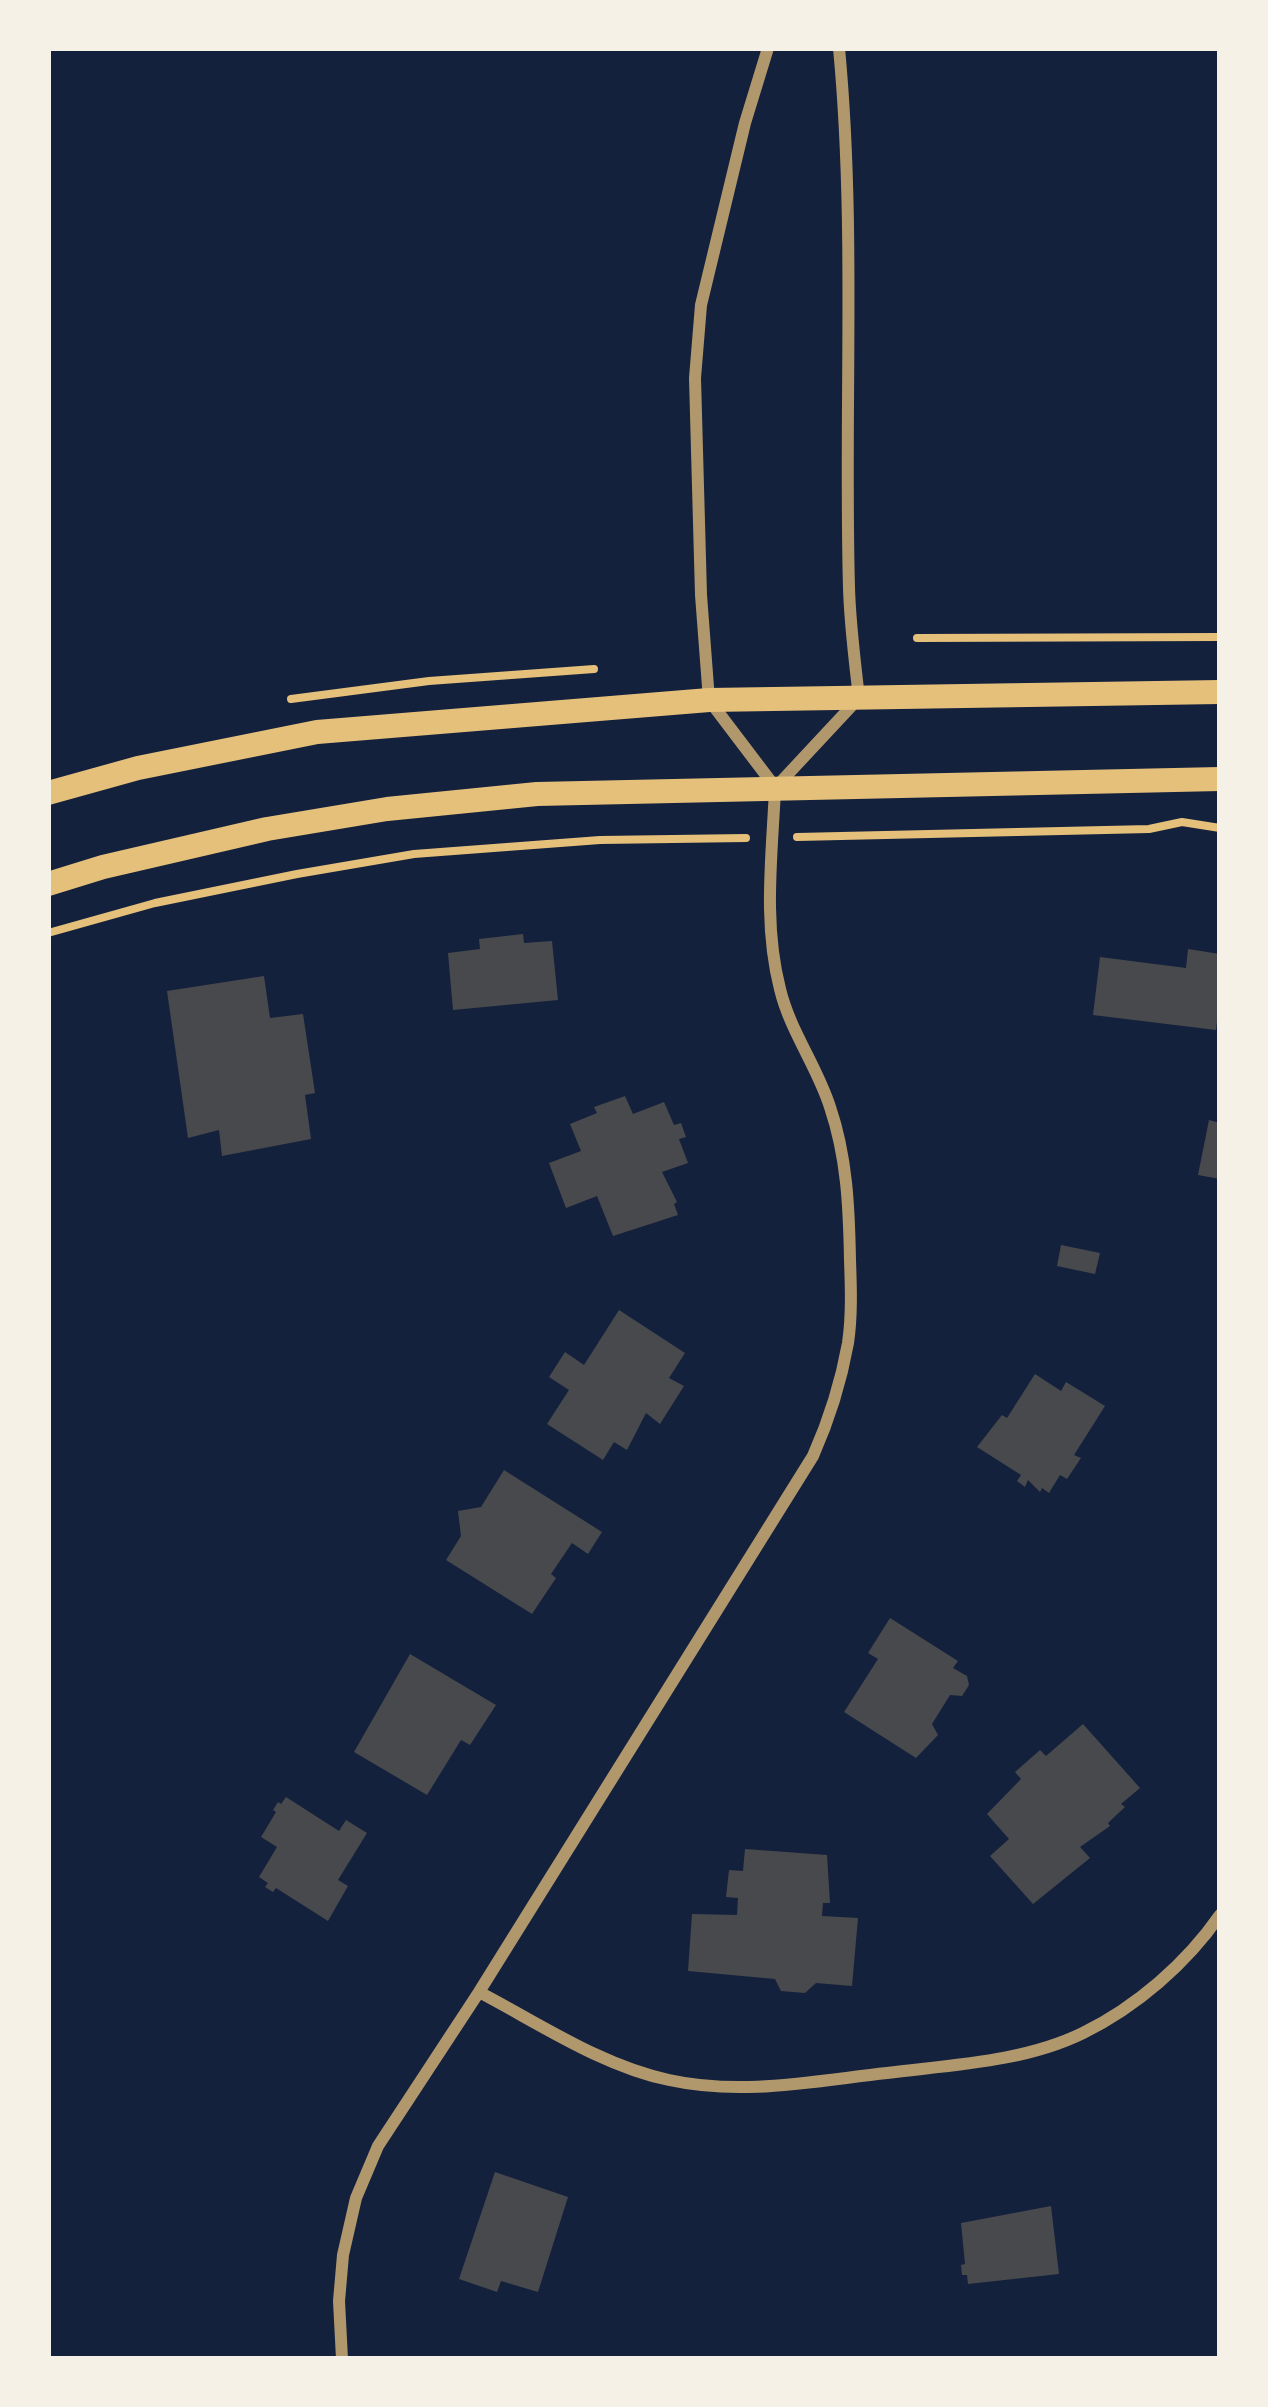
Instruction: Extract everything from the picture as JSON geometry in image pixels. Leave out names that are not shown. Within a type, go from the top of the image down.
[{"type":"main road","points":[[48,793],[137,768],[317,732],[709,700],[1220,692]]},
{"type":"main road","points":[[48,884],[247,833],[387,809],[537,794],[1220,779]]},
{"type":"street","points":[[768,48],[701,305],[695,379],[709,700],[776,788]]},
{"type":"street","points":[[342,2359],[343,2255],[356,2198],[378,2146],[813,1456],[839,1382],[851,1289],[848,1180],[828,1100],[790,1024],[779,989],[769,898],[776,788],[859,698],[849,593],[847,169],[839,48]]},
{"type":"street","points":[[479,1992],[615,2063],[666,2080],[758,2088],[973,2063],[1081,2034],[1126,2008],[1171,1972],[1220,1915]]},
{"type":"path","points":[[917,638],[1220,637]]},
{"type":"path","points":[[48,933],[155,903],[414,854],[600,839],[1149,829],[1182,822],[1220,828]]},
{"type":"building","points":[[523,934],[524,943],[552,941],[558,1000],[453,1010],[448,953],[480,949],[479,939]]},
{"type":"building","points":[[1188,949],[1220,954],[1216,1030],[1093,1015],[1100,957],[1186,968]]},
{"type":"building","points":[[264,976],[270,1018],[303,1014],[315,1093],[305,1095],[311,1139],[222,1156],[219,1130],[188,1138],[167,991]]},
{"type":"building","points":[[625,1096],[633,1114],[664,1102],[674,1125],[681,1123],[686,1137],[679,1139],[688,1163],[662,1172],[678,1215],[613,1236],[597,1196],[566,1208],[549,1163],[581,1151],[570,1124],[597,1113],[594,1107]]},
{"type":"building","points":[[1209,1120],[1220,1123],[1220,1179],[1198,1175]]},
{"type":"building","points":[[1061,1245],[1100,1253],[1095,1274],[1057,1266]]},
{"type":"building","points":[[619,1310],[685,1353],[669,1378],[684,1386],[660,1424],[646,1413],[627,1450],[614,1442],[603,1460],[547,1424],[569,1390],[549,1377],[565,1352],[584,1365]]},
{"type":"building","points":[[1035,1374],[1061,1391],[1066,1382],[1105,1406],[1074,1455],[1081,1458],[1067,1479],[1060,1475],[1049,1493],[1042,1488],[1040,1492],[1028,1480],[1025,1487],[1017,1481],[1021,1475],[977,1447],[1002,1415],[1007,1418]]},
{"type":"building","points":[[504,1470],[602,1532],[588,1554],[572,1543],[532,1614],[446,1560],[461,1536],[458,1511],[481,1507]]},
{"type":"building","points":[[890,1618],[958,1661],[953,1668],[967,1676],[969,1685],[962,1696],[950,1695],[932,1724],[938,1735],[916,1758],[844,1712],[878,1659],[868,1653]]},
{"type":"building","points":[[410,1654],[496,1705],[470,1745],[461,1740],[427,1795],[354,1752]]},
{"type":"building","points":[[1083,1724],[1140,1788],[1121,1804],[1125,1807],[1110,1826],[1080,1847],[1090,1858],[1033,1904],[990,1856],[1009,1839],[987,1814],[1021,1779],[1015,1772],[1040,1750],[1046,1756]]},
{"type":"building","points":[[286,1797],[339,1831],[346,1820],[367,1833],[338,1880],[348,1886],[328,1921],[276,1888],[273,1892],[265,1887],[268,1883],[259,1877],[277,1847],[261,1837],[278,1802]]},
{"type":"building","points":[[745,1849],[827,1855],[830,1903],[823,1903],[822,1916],[858,1918],[852,1986],[816,1983],[805,1993],[781,1991],[775,1979],[688,1971],[692,1914],[737,1915],[738,1898],[726,1897],[729,1870],[743,1871]]},
{"type":"building","points":[[495,2172],[568,2197],[538,2292],[501,2281],[497,2292],[459,2279]]},
{"type":"building","points":[[1051,2206],[1059,2274],[968,2284],[967,2275],[962,2275],[961,2223]]}]
